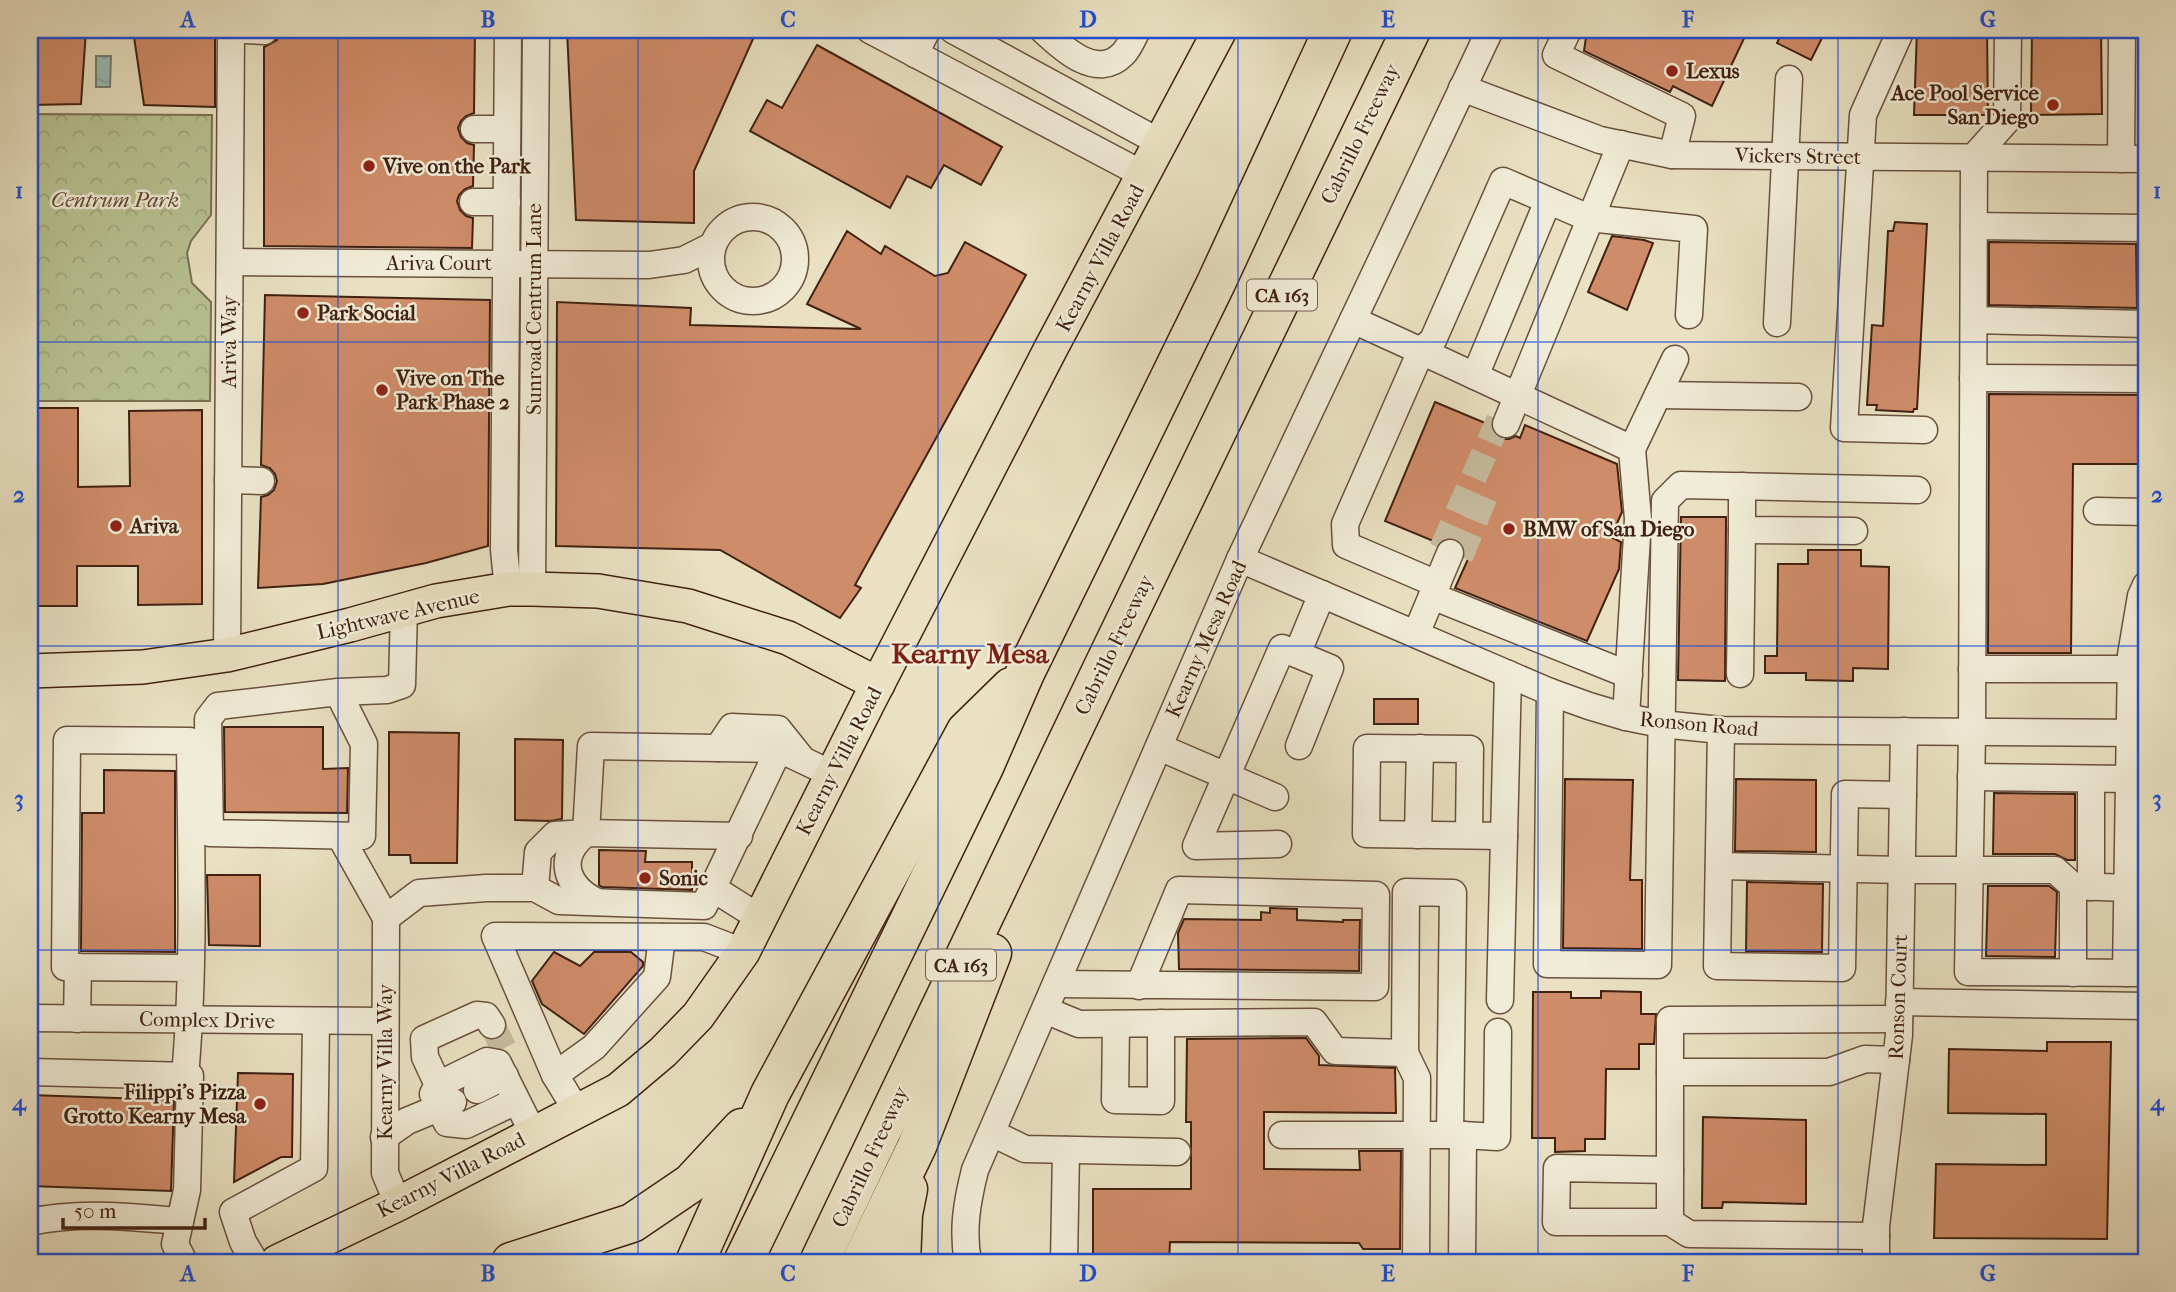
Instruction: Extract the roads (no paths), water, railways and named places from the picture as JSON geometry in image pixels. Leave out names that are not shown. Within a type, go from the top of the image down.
[{"type":"highway","name":"CA 163","points":[[743,1262],[984,767],[1025,673],[1216,283],[1334,30]]},
{"type":"highway","name":"Cabrillo Freeway","points":[[819,1262],[1411,30]]},
{"type":"highway","points":[[861,1262],[917,1146],[1103,667]]},
{"type":"highway","points":[[695,1262],[770,1094],[966,731],[1025,673]]},
{"type":"highway","points":[[510,1262],[632,1223],[691,1183],[732,1142],[770,1094]]},
{"type":"highway","points":[[901,1262],[903,1214],[917,1146]]},
{"type":"main road","name":"Kearny Villa Road","points":[[277,1262],[398,1204],[618,1090],[663,1052],[698,1016],[743,952],[760,918],[818,767],[878,684],[1044,362],[1220,30]]},
{"type":"main road","name":"Lightwave Avenue","points":[[30,671],[144,667],[228,655],[436,601],[520,589],[598,591],[688,606],[788,638],[878,684]]},
{"type":"street","name":"Ariva Way","points":[[228,655],[223,488],[230,262],[231,30]]},
{"type":"street","name":"Sunroad Centrum Lane","points":[[508,30],[504,550],[520,589]]},
{"type":"street","name":"Sunroad Centrum Lane","points":[[520,589],[534,265],[536,30]]},
{"type":"street","points":[[870,30],[1144,175]]},
{"type":"street","points":[[915,54],[928,30]]},
{"type":"street","points":[[953,30],[1161,143]]},
{"type":"street","points":[[1043,30],[1067,52],[1097,64],[1118,59],[1126,52],[1137,30]]},
{"type":"street","name":"Kearny Mesa Road","points":[[968,1262],[964,1242],[967,1203],[975,1170],[1240,559],[1490,30]]},
{"type":"street","points":[[1568,30],[1556,55],[1682,116],[1672,155]]},
{"type":"street","points":[[1901,30],[1863,115],[1844,428],[1924,430]]},
{"type":"street","points":[[2008,30],[2007,120],[1974,157],[1972,732],[1968,972],[2136,973],[2127,888],[2129,779],[2138,733],[2130,655],[2141,596],[2146,585]]},
{"type":"street","points":[[2122,30],[2133,159]]},
{"type":"street","points":[[1777,323],[1790,79]]},
{"type":"street","name":"Vickers Street","points":[[1462,88],[1600,140],[1672,155],[2133,159]]},
{"type":"street","points":[[474,129],[507,129]]},
{"type":"street","points":[[1509,417],[1621,144]]},
{"type":"street","points":[[1629,675],[1444,569],[1346,545],[1345,524],[1421,351],[1433,340],[1503,181],[1589,218],[1694,229],[1689,315]]},
{"type":"street","points":[[1475,376],[1548,201]]},
{"type":"street","points":[[473,202],[507,202]]},
{"type":"street","name":"Ariva Court","points":[[230,262],[649,265],[684,260],[712,246],[723,229],[734,221],[748,217],[763,218],[776,224],[787,234],[794,246],[796,261],[793,275],[785,287],[760,302],[732,297],[721,288],[689,275],[649,265]]},
{"type":"street","points":[[1974,226],[2146,228]]},
{"type":"street","points":[[712,246],[710,261],[713,275],[721,288]]},
{"type":"street","points":[[1353,320],[1475,376],[1509,417],[1632,449]]},
{"type":"street","points":[[1974,320],[2146,324]]},
{"type":"street","points":[[1626,717],[1638,519],[1632,449],[1675,359]]},
{"type":"street","points":[[1973,377],[2146,379]]},
{"type":"street","points":[[1658,396],[1798,397]]},
{"type":"street","points":[[223,488],[261,481]]},
{"type":"street","points":[[1550,692],[1547,964],[1658,965],[1665,501],[1681,485],[1917,490]]},
{"type":"street","points":[[1740,674],[1742,486]]},
{"type":"street","points":[[2097,511],[2146,512]]},
{"type":"street","points":[[1742,530],[1854,531]]},
{"type":"street","name":"Ronson Road","points":[[1240,559],[1550,692],[1626,717],[1661,724],[1721,730],[2138,733]]},
{"type":"street","points":[[1416,634],[1444,569]]},
{"type":"street","points":[[1297,654],[1322,594]]},
{"type":"street","points":[[338,692],[364,744],[362,836],[209,833],[208,719],[218,706],[338,692],[387,690],[402,685],[404,609]]},
{"type":"street","points":[[1278,844],[1196,846],[1282,648],[1330,668],[1299,746]]},
{"type":"street","points":[[1972,669],[2131,669]]},
{"type":"street","points":[[1500,1000],[1508,674]]},
{"type":"street","points":[[718,748],[732,727],[778,729],[818,767]]},
{"type":"street","points":[[1721,730],[1717,966],[1842,968],[1845,794],[1903,795]]},
{"type":"street","name":"Ronson Court","points":[[1876,1249],[1899,1011],[1904,731]]},
{"type":"street","points":[[2073,972],[2082,886],[2085,779],[2079,732]]},
{"type":"street","points":[[185,1076],[191,968],[190,741],[67,740],[65,967],[191,968]]},
{"type":"street","points":[[597,902],[580,892],[568,873],[570,850],[586,833],[591,746],[779,749],[818,767]]},
{"type":"street","points":[[1159,747],[1275,796]]},
{"type":"street","points":[[1469,835],[1470,749],[1367,748],[1366,834],[1504,836]]},
{"type":"street","points":[[1418,835],[1420,748]]},
{"type":"street","points":[[340,836],[386,918],[419,893],[486,888],[535,888],[559,901],[704,906],[779,749]]},
{"type":"street","points":[[1971,777],[2129,779]]},
{"type":"street","points":[[535,888],[538,852],[555,835],[586,833],[739,836]]},
{"type":"street","points":[[1719,866],[2055,870],[2082,886],[2127,888]]},
{"type":"street","points":[[714,889],[760,918]]},
{"type":"street","points":[[1056,984],[1139,986],[1375,987],[1376,895],[1179,890],[1139,986]]},
{"type":"street","points":[[1416,1262],[1417,1078],[1405,1053],[1406,892],[1453,893],[1456,1135],[1462,1262]]},
{"type":"street","name":"Kearny Villa Way","points":[[386,918],[384,1173],[398,1204]]},
{"type":"street","points":[[577,1111],[555,1075],[495,936],[704,937],[743,952]]},
{"type":"street","points":[[555,1075],[594,1047],[657,977],[662,937]]},
{"type":"street","points":[[77,1019],[78,967]]},
{"type":"street","points":[[1670,1222],[1670,1020],[1899,1011],[2146,1006]]},
{"type":"street","points":[[1045,1010],[1079,1024],[1314,1022],[1335,1051],[1405,1053]]},
{"type":"street","points":[[492,1025],[486,1016],[477,1015],[424,1039],[425,1057],[443,1098],[447,1123],[466,1125],[516,1101]]},
{"type":"street","name":"Complex Drive","points":[[30,1018],[385,1021]]},
{"type":"street","points":[[255,1262],[243,1242],[233,1212],[314,1168],[316,1021]]},
{"type":"street","points":[[1116,1024],[1115,1100],[1161,1101],[1161,1023]]},
{"type":"street","points":[[1282,1135],[1497,1137],[1498,1032]]},
{"type":"street","points":[[1670,1072],[1829,1072],[1865,1059],[1896,1060]]},
{"type":"street","points":[[384,1137],[443,1098],[487,1061],[502,1063]]},
{"type":"street","points":[[477,1090],[502,1063]]},
{"type":"street","points":[[502,1063],[516,1101],[533,1133]]},
{"type":"street","points":[[30,1072],[190,1076],[187,1190],[175,1244],[184,1262]]},
{"type":"street","points":[[992,1133],[1025,1149],[1177,1152]]},
{"type":"street","points":[[1064,1262],[1066,1150]]},
{"type":"street","points":[[1670,1170],[1557,1168],[1556,1222],[1670,1222],[1689,1234],[1876,1249]]},
{"type":"street","points":[[30,1222],[57,1216],[104,1215],[180,1221]]},
{"type":"water","points":[[96,56],[111,56],[110,87],[96,87]]},
{"type":"tunnel","points":[[1442,549],[1499,420]]},
{"type":"tunnel","points":[[1460,557],[1487,491]]},
{"type":"tunnel","points":[[492,1025],[504,1049]]},
{"type":"place","name":"Lexus","points":[[1672,71]]},
{"type":"place","name":"Ace Pool Service San Diego","points":[[2053,105]]},
{"type":"place","name":"Vive on the Park","points":[[369,166]]},
{"type":"place","name":"Park Social","points":[[303,313]]},
{"type":"place","name":"Vive on The Park Phase 2","points":[[382,390]]},
{"type":"place","name":"Ariva","points":[[116,526]]},
{"type":"place","name":"BMW of San Diego","points":[[1509,529]]},
{"type":"place","name":"Sonic","points":[[645,878]]},
{"type":"place","name":"Filippi's Pizza Grotto Kearny Mesa","points":[[260,1104]]},
{"type":"district","name":"Kearny Mesa","points":[[970,653]]},
{"type":"park label","name":"Centrum Park","points":[[115,200]]}]
